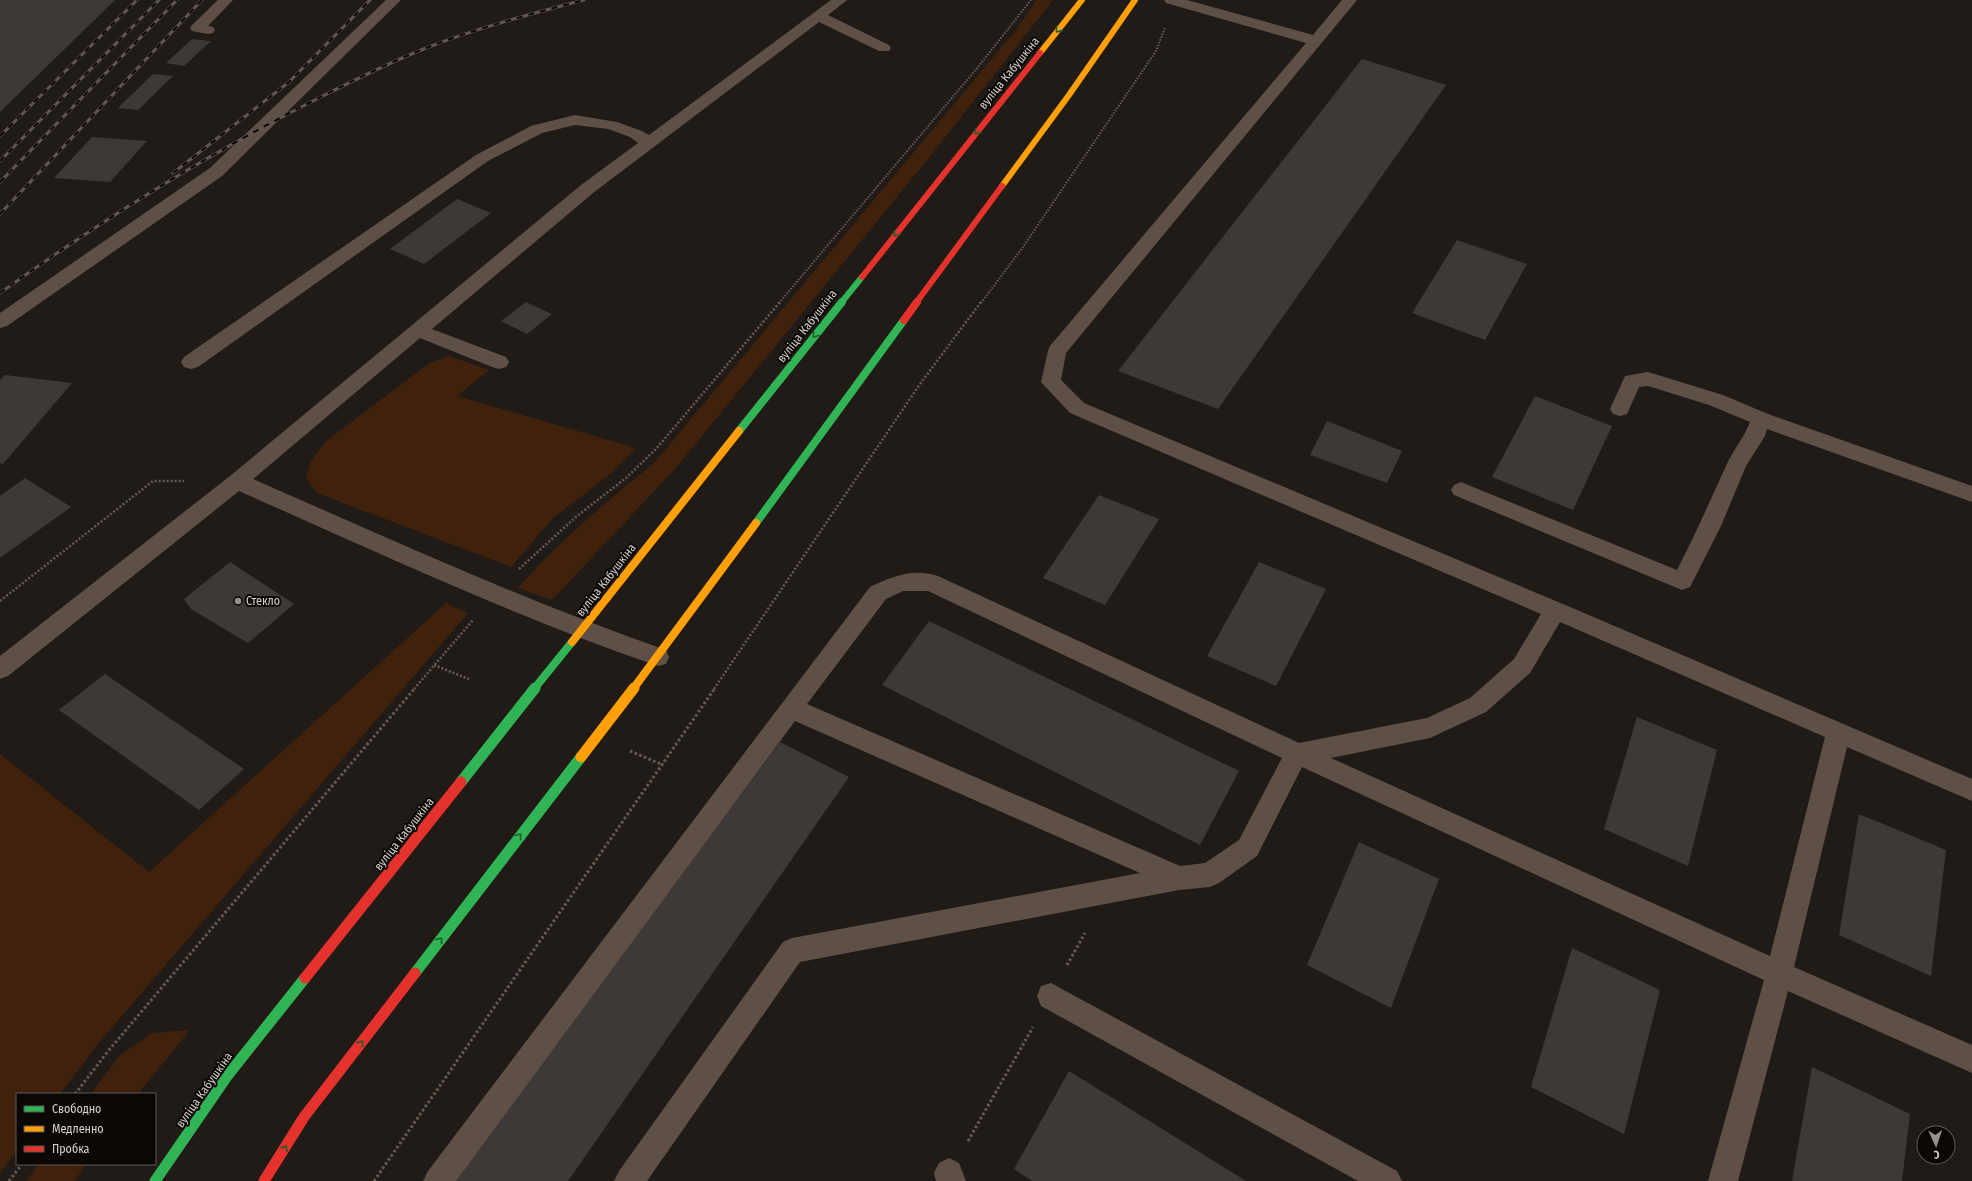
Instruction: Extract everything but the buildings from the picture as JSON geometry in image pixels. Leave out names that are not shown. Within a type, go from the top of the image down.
[{"type":"main road","name":"вуліца Кабушкіна","points":[[155,1181],[228,1075],[1082,0]]},
{"type":"main road","points":[[264,1181],[304,1117],[658,657],[1064,102],[1135,0]]},
{"type":"lane","points":[[208,30],[197,28],[226,0]]},
{"type":"lane","points":[[0,322],[216,172],[394,0]]},
{"type":"lane","points":[[0,669],[237,481],[587,189],[840,0]]},
{"type":"lane","points":[[1350,0],[1056,351],[1051,382],[1077,408],[1554,610],[1972,790]]},
{"type":"lane","points":[[1173,1],[1315,41]]},
{"type":"lane","points":[[818,16],[884,48]]},
{"type":"lane","points":[[191,362],[482,158],[537,129],[576,120],[611,125],[636,134],[649,143]]},
{"type":"lane","points":[[417,330],[499,362]]},
{"type":"lane","points":[[1620,409],[1632,381],[1648,379],[1716,400],[1761,419],[1972,494]]},
{"type":"lane","points":[[1461,490],[1682,581],[1710,526],[1737,464],[1755,436],[1761,419]]},
{"type":"lane","points":[[237,481],[495,595],[582,630],[658,657]]},
{"type":"lane","points":[[438,1181],[878,593],[900,582],[930,582],[1297,754],[1780,975],[1972,1059]]},
{"type":"lane","points":[[1297,754],[1430,728],[1478,705],[1522,666],[1554,610]]},
{"type":"lane","points":[[791,708],[1179,878]]},
{"type":"lane","points":[[1723,1181],[1780,975],[1838,733]]},
{"type":"lane","points":[[629,1181],[792,951],[1179,878],[1210,875],[1248,848],[1297,754]]},
{"type":"lane","points":[[1051,996],[1387,1181]]},
{"type":"path","points":[[519,568],[577,516],[626,478],[656,449],[978,67],[1031,0]]},
{"type":"path","points":[[374,1181],[663,765],[920,384],[1023,247],[1156,51],[1173,1]]},
{"type":"path","points":[[0,601],[153,481],[237,481]]},
{"type":"path","points":[[77,1093],[109,1050],[474,618]]},
{"type":"path","points":[[434,665],[471,680]]},
{"type":"path","points":[[623,748],[663,765]]},
{"type":"path","points":[[950,1177],[1051,996],[1106,892]]},
{"type":"path","points":[[10,1181],[21,1165]]},
{"type":"shaded area","points":[[1037,0],[1053,0],[928,159],[675,469],[552,600],[518,588],[566,538],[654,463],[1016,30]]},
{"type":"shaded area","points":[[449,356],[489,370],[457,396],[636,448],[613,472],[553,518],[511,567],[317,493],[306,478],[311,461],[325,442],[431,362]]},
{"type":"shaded area","points":[[446,603],[468,613],[97,1045],[61,1093],[16,1093],[16,1152],[0,1173],[0,754],[149,872]]},
{"type":"shaded area","points":[[190,1030],[139,1093],[92,1093],[119,1056],[152,1033]]},
{"type":"shaded area","points":[[38,1165],[86,1165],[74,1181],[26,1181]]},
{"type":"railway","points":[[0,136],[137,0]]},
{"type":"railway","points":[[0,161],[159,0]]},
{"type":"railway","points":[[0,182],[177,0]]},
{"type":"railway","points":[[0,214],[202,0]]},
{"type":"railway","points":[[173,173],[289,82],[370,0]]},
{"type":"railway","points":[[0,293],[75,241],[151,192],[229,146],[338,88],[396,61],[445,41],[504,22],[584,0]]},
{"type":"traffic: fast","points":[[739,431],[862,277]]},
{"type":"traffic: fast","points":[[756,523],[904,320]]},
{"type":"traffic: fast","points":[[461,782],[572,642]]},
{"type":"traffic: fast","points":[[415,973],[581,757]]},
{"type":"traffic: fast","points":[[155,1181],[228,1075],[305,978]]},
{"type":"traffic: slow","points":[[1040,53],[1082,0]]},
{"type":"traffic: slow","points":[[1002,186],[1069,95],[1135,0]]},
{"type":"traffic: slow","points":[[572,642],[739,431]]},
{"type":"traffic: slow","points":[[581,757],[658,657],[756,523]]},
{"type":"traffic: jam","points":[[862,277],[1040,53]]},
{"type":"traffic: jam","points":[[904,320],[1002,186]]},
{"type":"traffic: jam","points":[[305,978],[461,782]]},
{"type":"traffic: jam","points":[[264,1181],[304,1117],[415,973]]},
{"type":"place","name":"Стекло","points":[[238,601]]}]
